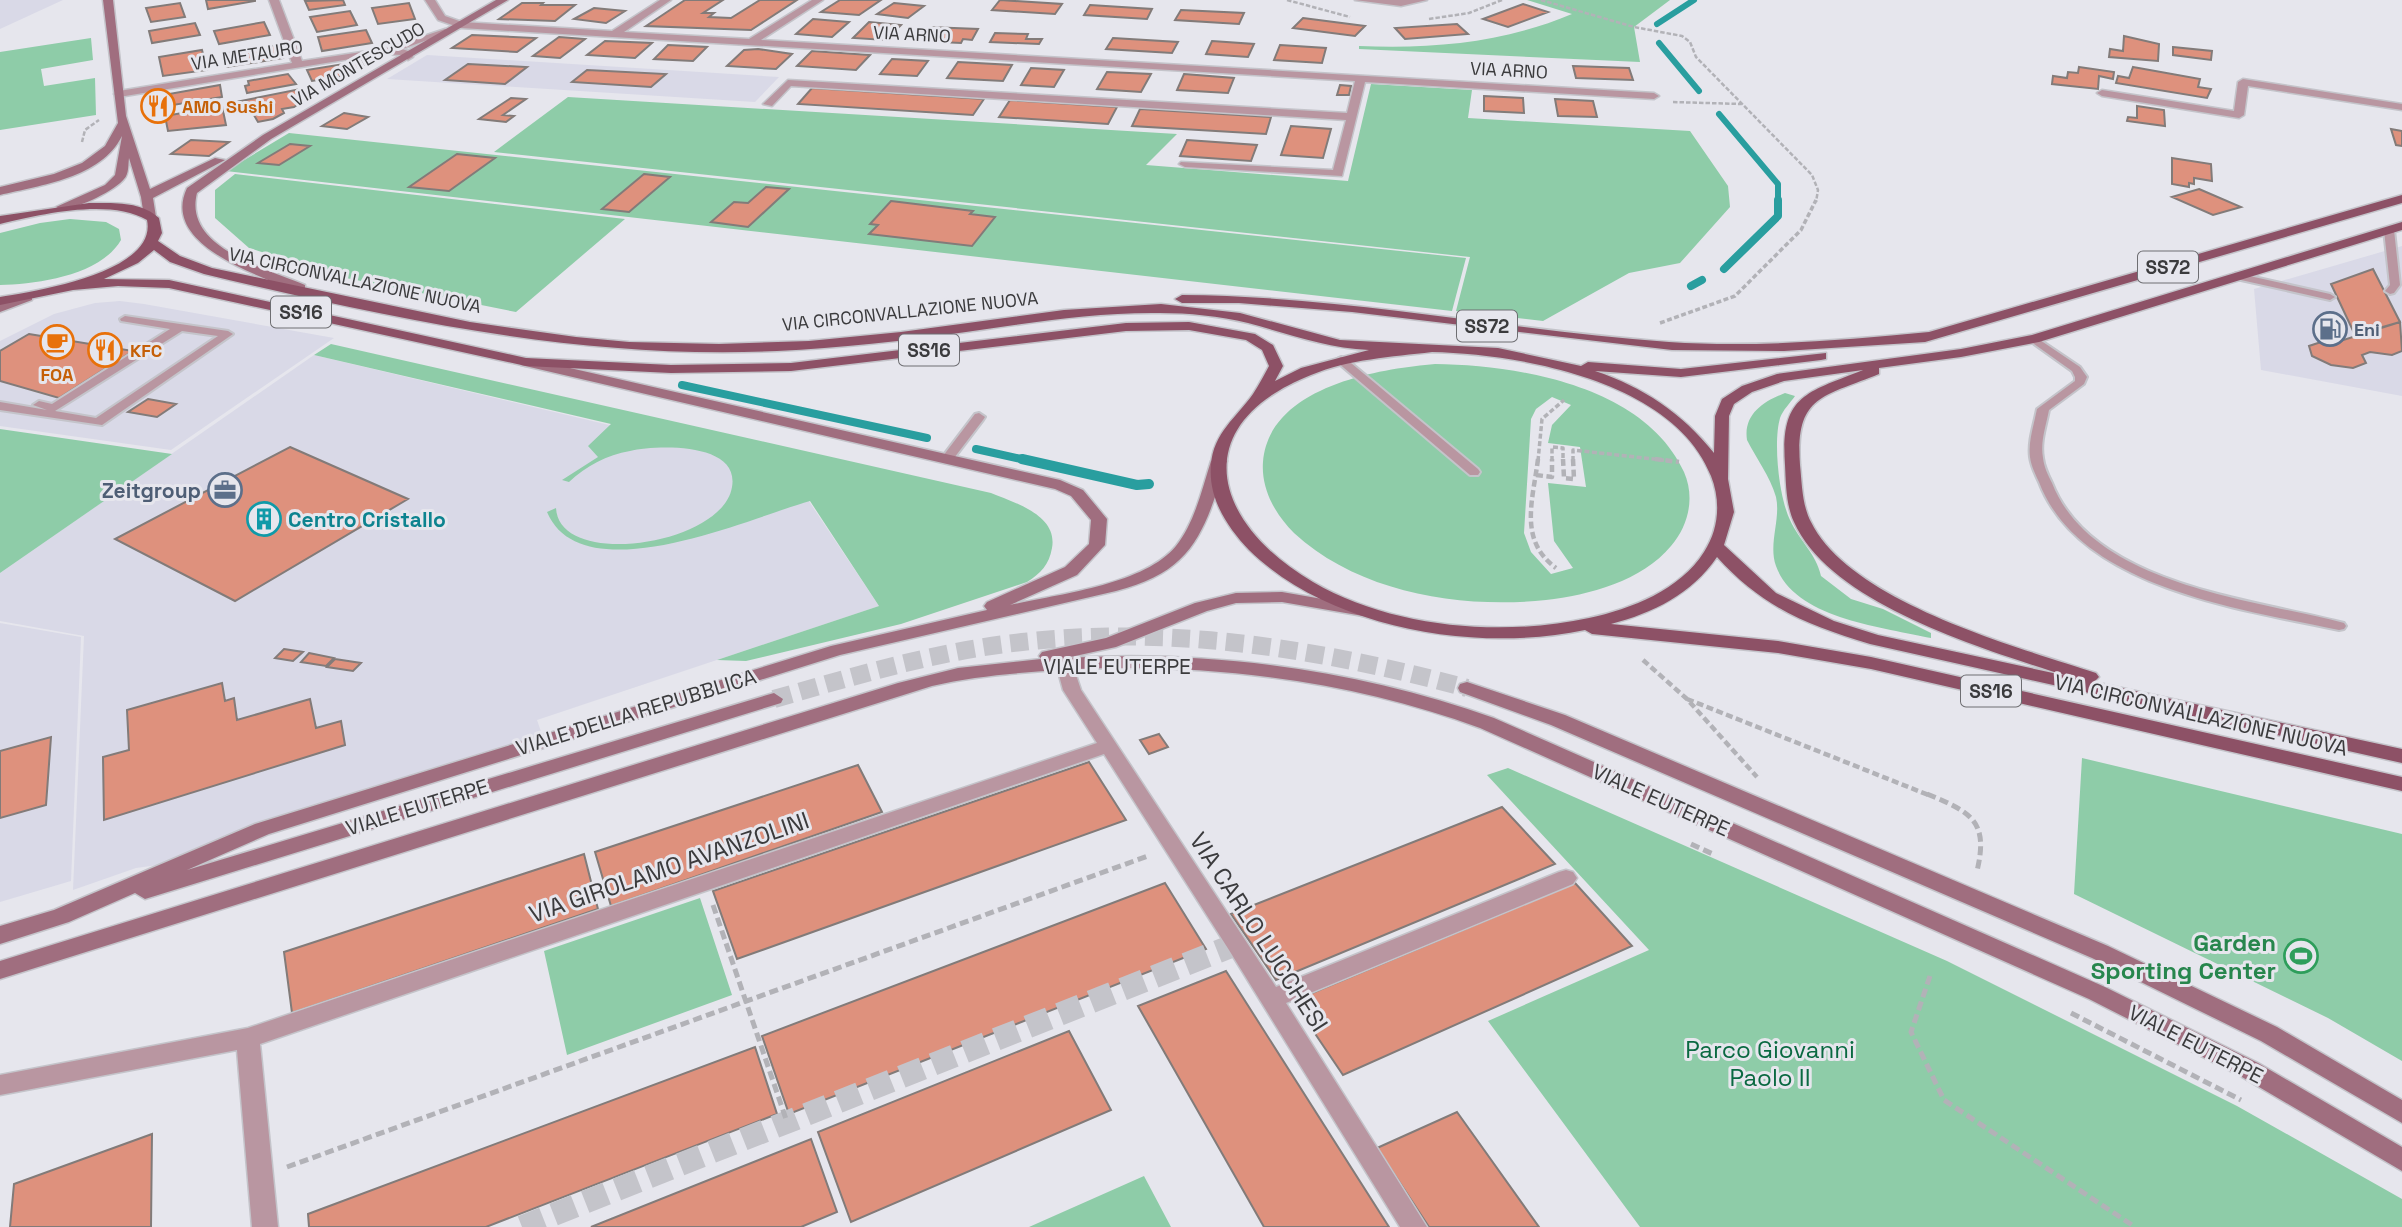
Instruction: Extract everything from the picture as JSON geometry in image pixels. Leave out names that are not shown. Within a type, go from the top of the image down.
[{"type":"main road","points":[[108,0],[123,124],[147,197],[150,217],[156,225],[152,243]]},
{"type":"main road","name":"VIA MONTESCUDO","points":[[300,289],[216,251],[190,221],[186,205],[191,191],[205,178],[267,137],[503,0]]},
{"type":"main road","points":[[0,191],[46,180],[86,163],[106,151],[123,124]]},
{"type":"main road","name":"VIA MONTESCUDO","points":[[147,197],[163,186],[267,137]]},
{"type":"main road","points":[[0,218],[62,207],[93,197],[121,176],[126,138]]},
{"type":"main road","name":"SS72","points":[[1545,360],[1598,368],[1681,373],[1803,359],[1935,336],[2402,199]]},
{"type":"main road","points":[[62,207],[125,208],[150,217]]},
{"type":"main road","name":"SS72","points":[[1721,477],[1722,416],[1727,402],[1747,389],[1782,377],[1961,354],[2034,339],[2395,228]]},
{"type":"main road","name":"VIA CIRCONVALLAZIONE NUOVA","points":[[0,301],[74,286],[114,271],[152,243],[175,259],[209,271],[555,341],[645,347],[755,348],[857,341],[1040,317],[1129,309],[1197,310],[1254,321],[1334,343],[1472,349],[1545,360],[1591,374],[1632,392],[1661,410],[1688,431],[1706,451],[1721,477],[1726,500],[1725,525],[1717,547],[1699,571],[1671,593],[1634,611],[1575,626],[1528,632],[1484,632],[1438,627],[1382,615],[1311,587],[1288,574],[1242,533],[1226,506],[1218,473],[1220,456],[1229,432],[1256,401],[1276,366],[1268,348],[1250,337],[1227,330],[1189,326],[1126,327],[1010,339],[791,368],[685,369],[526,362]]},
{"type":"main road","name":"VIA CIRCONVALLAZIONE NUOVA","points":[[74,286],[118,282],[169,284],[526,362],[1060,485],[1077,493],[1099,519],[1097,545],[1072,571],[958,621]]},
{"type":"main road","points":[[0,308],[27,297]]},
{"type":"main road","name":"SS72","points":[[1040,317],[1114,304],[1201,299],[1300,304],[1685,347],[1788,348],[1935,336]]},
{"type":"main road","name":"VIA CIRCONVALLAZIONE NUOVA","points":[[1256,401],[1285,381],[1341,360],[1387,351],[1430,348]]},
{"type":"main road","name":"SS72","points":[[1898,361],[1811,396],[1792,423],[1789,438],[1799,513],[1806,529],[1822,550],[1850,574],[1891,601],[1950,629],[2190,709]]},
{"type":"main road","name":"VIALE DELLA REPUBBLICA","points":[[0,935],[61,916],[262,829],[837,650],[1116,586],[1172,560],[1195,528],[1220,456]]},
{"type":"main road","name":"VIA CIRCONVALLAZIONE NUOVA","points":[[1717,547],[1754,588],[1791,610],[1827,625],[1877,640],[2402,756]]},
{"type":"main road","points":[[969,672],[1110,643],[1201,607],[1236,598],[1282,597],[1382,615]]},
{"type":"main road","name":"VIA CIRCONVALLAZIONE NUOVA","points":[[1575,626],[1778,647],[1871,663],[2402,784]]},
{"type":"main road","name":"VIALE EUTERPE","points":[[0,970],[864,700],[969,672],[1065,664],[1239,668],[1321,678],[1414,698],[1487,723],[2097,993],[2250,1070],[2402,1160]]},
{"type":"main road","name":"VIALE EUTERPE","points":[[1467,688],[1570,725],[2100,952],[2269,1034],[2402,1111]]},
{"type":"main road","name":"VIALE EUTERPE","points":[[61,916],[774,699]]},
{"type":"street","points":[[274,0],[299,65]]},
{"type":"street","points":[[430,0],[441,18],[461,25]]},
{"type":"street","points":[[614,34],[666,0]]},
{"type":"street","points":[[753,41],[818,0]]},
{"type":"street","points":[[1360,0],[1422,0]]},
{"type":"street","name":"VIA METAURO","points":[[119,94],[381,51],[418,43],[461,25]]},
{"type":"street","name":"VIA ARNO","points":[[461,25],[1654,96]]},
{"type":"street","name":"VIA METAURO","points":[[381,51],[398,50],[406,52],[408,57]]},
{"type":"street","points":[[1185,164],[1338,174],[1361,78]]},
{"type":"street","points":[[2102,93],[2239,115],[2243,82],[2402,107]]},
{"type":"street","points":[[768,104],[788,83],[1352,117]]},
{"type":"street","name":"VIA CARLO LUCCHESI","points":[[1065,664],[1072,690],[1414,1227]]},
{"type":"street","name":"VIA GIROLAMO AVANZOLINI","points":[[0,1085],[248,1038],[1108,746]]},
{"type":"street","points":[[1271,999],[1566,877]]},
{"type":"street","points":[[248,1038],[265,1227]]},
{"type":"lane","points":[[2390,291],[2395,285],[2395,228]]},
{"type":"lane","points":[[2236,276],[2330,297]]},
{"type":"lane","points":[[0,406],[98,422],[228,334],[125,319]]},
{"type":"lane","points":[[0,400],[54,408],[180,327]]},
{"type":"lane","points":[[2034,339],[2076,369],[2081,377],[2080,382],[2043,409],[2036,451],[2039,470],[2053,502],[2077,533],[2110,558],[2182,587],[2339,626]]},
{"type":"lane","points":[[1341,360],[1474,472]]},
{"type":"lane","points":[[947,459],[979,417]]},
{"type":"path","points":[[1541,0],[1634,27],[1682,36],[1690,42],[1696,57],[1812,174],[1818,190],[1814,209],[1801,230],[1735,296],[1652,326]]},
{"type":"path","points":[[1654,96],[1671,102],[1696,105],[1742,104]]},
{"type":"path","points":[[1556,568],[1544,559],[1530,533],[1542,419],[1564,400]]},
{"type":"path","points":[[1536,475],[1552,477],[1552,447],[1563,448],[1563,478],[1574,479],[1573,450],[1679,462]]},
{"type":"path","points":[[1643,660],[1687,699],[1939,799],[1973,819],[1982,830],[1984,845],[1975,875]]},
{"type":"path","points":[[1685,841],[1722,858]]},
{"type":"path","points":[[260,1177],[1174,847]]},
{"type":"path","points":[[705,882],[787,1122]]},
{"type":"path","points":[[1930,976],[1911,1032],[1944,1100],[2135,1227]]},
{"type":"path","points":[[2059,1007],[2249,1104]]},
{"type":"shaded area","points":[[0,0],[63,0],[0,29]]},
{"type":"shaded area","points":[[427,55],[779,77],[755,102],[387,79]]},
{"type":"shaded area","name":"Eni","points":[[2402,246],[2402,396],[2261,370],[2254,289]]},
{"type":"shaded area","points":[[120,301],[334,338],[171,450],[0,426],[0,341],[54,314],[95,303]]},
{"type":"shaded area","points":[[314,355],[786,467],[879,606],[537,720],[546,746],[158,865],[136,868],[73,890],[84,636],[0,621],[0,573]]},
{"type":"shaded area","points":[[0,623],[81,637],[71,881],[0,902]]},
{"type":"green space","points":[[1527,0],[1670,0],[1634,27],[1640,62],[1359,49],[1359,46],[1441,45],[1494,38],[1572,14]]},
{"type":"green space","points":[[91,38],[93,60],[41,69],[44,86],[95,78],[96,115],[0,130],[0,52]]},
{"type":"green space","points":[[1371,84],[1472,90],[1468,118],[1690,131],[1728,186],[1730,207],[1680,263],[1629,273],[1543,321],[1456,311],[1470,257],[494,152],[568,97],[1177,134],[1146,165],[1348,181]]},
{"type":"green space","points":[[289,133],[1466,258],[1452,311],[226,171]]},
{"type":"green space","points":[[235,174],[625,219],[516,312],[336,276],[249,248],[215,218],[215,190]]},
{"type":"green space","points":[[70,219],[106,222],[119,229],[121,240],[111,252],[83,270],[49,280],[0,285],[0,233]]},
{"type":"green space","points":[[331,344],[991,493],[1022,506],[1042,519],[1052,537],[1051,554],[1044,568],[1027,582],[901,624],[746,661],[717,660],[879,606],[810,501],[670,544],[630,549],[595,548],[566,536],[547,512],[556,508],[564,527],[584,539],[611,544],[642,542],[673,535],[701,523],[722,507],[732,487],[731,472],[723,462],[710,454],[694,450],[658,448],[613,455],[590,466],[569,482],[562,480],[598,457],[588,446],[611,424],[314,355]]},
{"type":"green space","points":[[1435,364],[1468,365],[1540,376],[1576,386],[1610,400],[1640,419],[1666,443],[1687,481],[1688,510],[1677,538],[1659,558],[1614,584],[1563,598],[1513,602],[1446,599],[1413,592],[1380,583],[1349,570],[1320,553],[1294,533],[1281,518],[1267,491],[1263,462],[1270,436],[1284,416],[1305,399],[1357,377]],"holes":[[[1552,397],[1571,405],[1552,425],[1548,443],[1580,447],[1586,487],[1548,483],[1554,541],[1573,568],[1551,574],[1531,552],[1524,533],[1531,419],[1536,409]]]},
{"type":"green space","points":[[1785,393],[1795,396],[1781,415],[1778,429],[1778,470],[1783,498],[1790,520],[1819,568],[1821,576],[1851,599],[1883,609],[1931,633],[1931,638],[1843,618],[1801,598],[1786,584],[1774,558],[1776,497],[1767,474],[1747,440],[1748,423],[1752,416],[1770,400]]},
{"type":"green space","points":[[0,429],[172,454],[0,573]]},
{"type":"green space","name":"Garden Sporting Center","points":[[2082,758],[2402,834],[2402,1061],[2328,1018],[2074,894]]},
{"type":"green space","name":"Parco Giovanni Paolo II","points":[[1508,768],[1947,961],[2237,1106],[2402,1199],[2402,1227],[1640,1227],[1488,1021],[1649,950],[1487,775]]},
{"type":"green space","points":[[700,898],[732,995],[567,1055],[544,951]]},
{"type":"green space","points":[[1144,1176],[1171,1227],[1029,1227]]},
{"type":"building","points":[[206,0],[255,0],[255,1],[208,9]]},
{"type":"building","points":[[343,0],[345,5],[309,10],[305,1]]},
{"type":"building","points":[[685,0],[723,0],[703,13],[714,13],[709,17],[731,18],[760,0],[797,0],[751,30],[646,26]]},
{"type":"building","points":[[840,0],[881,0],[859,15],[821,12]]},
{"type":"building","points":[[1000,0],[1062,4],[1055,14],[992,10]]},
{"type":"building","points":[[180,3],[185,17],[151,22],[146,8]]},
{"type":"building","points":[[409,3],[415,19],[378,24],[372,8]]},
{"type":"building","points":[[522,3],[575,5],[555,21],[499,19]]},
{"type":"building","points":[[894,3],[924,6],[908,18],[877,14]]},
{"type":"building","points":[[1523,4],[1548,12],[1508,27],[1483,19]]},
{"type":"building","points":[[1090,5],[1152,9],[1147,19],[1084,15]]},
{"type":"building","points":[[594,8],[625,11],[606,23],[574,19]]},
{"type":"building","points":[[1181,10],[1244,13],[1239,24],[1175,20]]},
{"type":"building","points":[[350,11],[357,25],[317,32],[310,17]]},
{"type":"building","points":[[1303,18],[1365,26],[1355,36],[1293,28]]},
{"type":"building","points":[[813,19],[849,22],[832,37],[796,34]]},
{"type":"building","points":[[264,22],[270,35],[219,44],[214,31]]},
{"type":"building","points":[[869,22],[901,25],[886,40],[853,38]]},
{"type":"building","points":[[195,23],[200,35],[152,43],[149,31]]},
{"type":"building","points":[[1457,24],[1468,34],[1405,39],[1395,28]]},
{"type":"building","points":[[928,27],[978,29],[972,40],[963,39],[961,43],[919,41]]},
{"type":"building","points":[[366,30],[372,43],[322,51],[318,37]]},
{"type":"building","points":[[995,33],[1028,34],[1026,39],[1042,39],[1039,44],[990,42]]},
{"type":"building","points":[[472,35],[536,38],[517,52],[452,48]]},
{"type":"building","points":[[2124,36],[2159,44],[2158,61],[2109,57],[2110,49],[2123,51]]},
{"type":"building","points":[[559,37],[585,39],[560,58],[533,56]]},
{"type":"building","points":[[1113,38],[1178,42],[1172,53],[1106,49]]},
{"type":"building","points":[[605,41],[652,43],[635,58],[587,55]]},
{"type":"building","points":[[1212,41],[1254,44],[1248,57],[1206,54]]},
{"type":"building","points":[[278,45],[283,58],[227,67],[222,54]]},
{"type":"building","points":[[668,45],[707,47],[693,61],[654,59]]},
{"type":"building","points":[[1280,45],[1326,48],[1322,63],[1274,60]]},
{"type":"building","points":[[2173,47],[2212,51],[2211,60],[2173,55]]},
{"type":"building","points":[[758,49],[792,54],[776,69],[727,66],[744,50]]},
{"type":"building","points":[[202,50],[207,70],[163,76],[159,57]]},
{"type":"building","points":[[812,51],[870,55],[856,70],[797,66]]},
{"type":"building","points":[[892,59],[928,61],[917,76],[880,74]]},
{"type":"building","points":[[362,61],[364,65],[342,73],[344,76],[312,81],[307,70]]},
{"type":"building","points":[[958,62],[1012,65],[1003,81],[947,78]]},
{"type":"building","points":[[468,64],[527,67],[505,84],[445,80]]},
{"type":"building","points":[[1573,66],[1629,68],[1633,80],[1576,78]]},
{"type":"building","points":[[2079,67],[2114,72],[2113,79],[2099,76],[2098,89],[2052,84],[2053,76],[2067,78],[2068,72],[2078,73]]},
{"type":"building","points":[[2133,67],[2200,79],[2198,87],[2211,89],[2207,98],[2116,83],[2118,76],[2129,78]]},
{"type":"building","points":[[1031,68],[1064,70],[1054,87],[1021,85]]},
{"type":"building","points":[[587,70],[666,74],[651,87],[572,82]]},
{"type":"building","points":[[1107,72],[1151,74],[1141,92],[1097,89]]},
{"type":"building","points":[[288,74],[296,84],[247,93],[245,86],[249,85],[248,81]]},
{"type":"building","points":[[1184,74],[1234,78],[1228,93],[1177,90]]},
{"type":"building","points":[[220,85],[222,97],[167,106],[165,101],[170,100],[169,94]]},
{"type":"building","points":[[1340,85],[1351,86],[1349,95],[1337,95]]},
{"type":"building","points":[[812,88],[984,99],[973,115],[798,104]]},
{"type":"building","points":[[300,89],[306,99],[294,107],[282,109],[284,113],[273,119],[258,122],[248,105],[234,108],[231,103]]},
{"type":"building","points":[[1484,96],[1523,98],[1524,113],[1484,111]]},
{"type":"building","points":[[511,98],[526,99],[503,115],[514,116],[506,122],[479,119]]},
{"type":"building","points":[[1555,99],[1593,101],[1597,117],[1558,116]]},
{"type":"building","points":[[1010,100],[1117,107],[1108,124],[999,117]]},
{"type":"building","points":[[222,106],[226,125],[168,131],[165,116]]},
{"type":"building","points":[[2137,106],[2164,110],[2165,126],[2127,121],[2128,117],[2137,118]]},
{"type":"building","points":[[1140,109],[1271,117],[1266,134],[1132,126]]},
{"type":"building","points":[[344,113],[368,117],[347,129],[322,126]]},
{"type":"building","points":[[1291,126],[1331,129],[1323,158],[1281,155]]},
{"type":"building","points":[[2391,129],[2402,131],[2402,146],[2396,145]]},
{"type":"building","points":[[191,140],[229,142],[209,156],[171,154]]},
{"type":"building","points":[[1187,140],[1257,145],[1251,161],[1180,156]]},
{"type":"building","points":[[290,144],[310,146],[279,165],[258,163]]},
{"type":"building","points":[[457,154],[495,158],[449,191],[409,187]]},
{"type":"building","points":[[2172,158],[2211,164],[2212,181],[2194,178],[2194,184],[2189,183],[2189,187],[2172,184]]},
{"type":"building","points":[[644,174],[670,177],[629,212],[602,209]]},
{"type":"building","points":[[766,187],[789,189],[748,227],[711,222],[734,202],[748,203]]},
{"type":"building","points":[[2199,189],[2241,207],[2213,215],[2172,197]]},
{"type":"building","points":[[891,201],[973,211],[970,214],[995,217],[972,246],[869,234],[878,225],[870,224]]},
{"type":"building","points":[[2373,269],[2400,322],[2355,335],[2331,284]]},
{"type":"building","points":[[2400,322],[2402,351],[2392,355],[2370,352],[2362,355],[2366,363],[2353,368],[2331,365],[2312,356],[2309,346],[2321,342],[2334,343]]},
{"type":"building","points":[[29,334],[133,351],[59,398],[0,381],[0,351]]},
{"type":"building","points":[[148,399],[176,404],[157,417],[128,412]]},
{"type":"building","name":"Centro Cristallo","points":[[290,447],[408,499],[235,601],[115,539]]},
{"type":"building","points":[[284,649],[303,652],[293,661],[275,658]]},
{"type":"building","points":[[309,653],[334,658],[326,666],[301,662]]},
{"type":"building","points":[[335,659],[361,663],[353,671],[327,667]]},
{"type":"building","points":[[222,683],[225,701],[234,698],[237,720],[310,699],[316,728],[341,721],[345,745],[104,820],[103,757],[129,750],[127,710]]},
{"type":"building","points":[[1159,734],[1168,747],[1149,754],[1140,740]]},
{"type":"building","points":[[51,737],[46,805],[0,818],[0,751]]},
{"type":"building","points":[[1089,762],[1126,820],[737,959],[713,891]]},
{"type":"building","points":[[858,765],[882,812],[611,906],[595,852]]},
{"type":"building","points":[[1502,807],[1555,864],[1276,980],[1231,914]]},
{"type":"building","points":[[584,854],[598,909],[292,1013],[284,952]]},
{"type":"building","points":[[1165,883],[1206,949],[789,1114],[762,1036]]},
{"type":"building","points":[[1575,883],[1632,946],[1343,1075],[1293,1001]]},
{"type":"building","points":[[1226,971],[1389,1227],[1264,1227],[1138,1006]]},
{"type":"building","points":[[1069,1031],[1111,1110],[851,1222],[818,1132]]},
{"type":"building","points":[[755,1047],[777,1114],[486,1227],[309,1227],[308,1214]]},
{"type":"building","points":[[1457,1112],[1539,1227],[1429,1227],[1377,1148]]},
{"type":"building","points":[[152,1134],[151,1227],[10,1227],[14,1184]]},
{"type":"building","points":[[811,1139],[837,1212],[801,1227],[591,1227]]},
{"type":"waterway","points":[[1657,24],[1694,0]]},
{"type":"waterway","points":[[1659,43],[1699,91]]},
{"type":"waterway","points":[[1719,114],[1778,184],[1778,216],[1724,269]]},
{"type":"waterway","points":[[1691,286],[1702,280]]},
{"type":"waterway","points":[[682,385],[927,438]]},
{"type":"waterway","points":[[976,449],[1030,461]]},
{"type":"waterway","points":[[1022,459],[1137,485],[1149,484]]},
{"type":"tunnel","points":[[774,699],[896,665],[959,651],[1078,637],[1191,639],[1246,644],[1357,662],[1467,688]]},
{"type":"tunnel","points":[[522,1227],[1237,944]]},
{"type":"place","name":"AMO Sushi","points":[[158,106]]},
{"type":"place","name":"Eni","points":[[2330,329]]},
{"type":"place","name":"FOA","points":[[57,342]]},
{"type":"place","name":"KFC","points":[[105,350]]},
{"type":"place","name":"Zeitgroup","points":[[225,490]]},
{"type":"place","name":"Centro Cristallo","points":[[264,519]]},
{"type":"place","name":"Garden Sporting Center","points":[[2301,956]]}]
